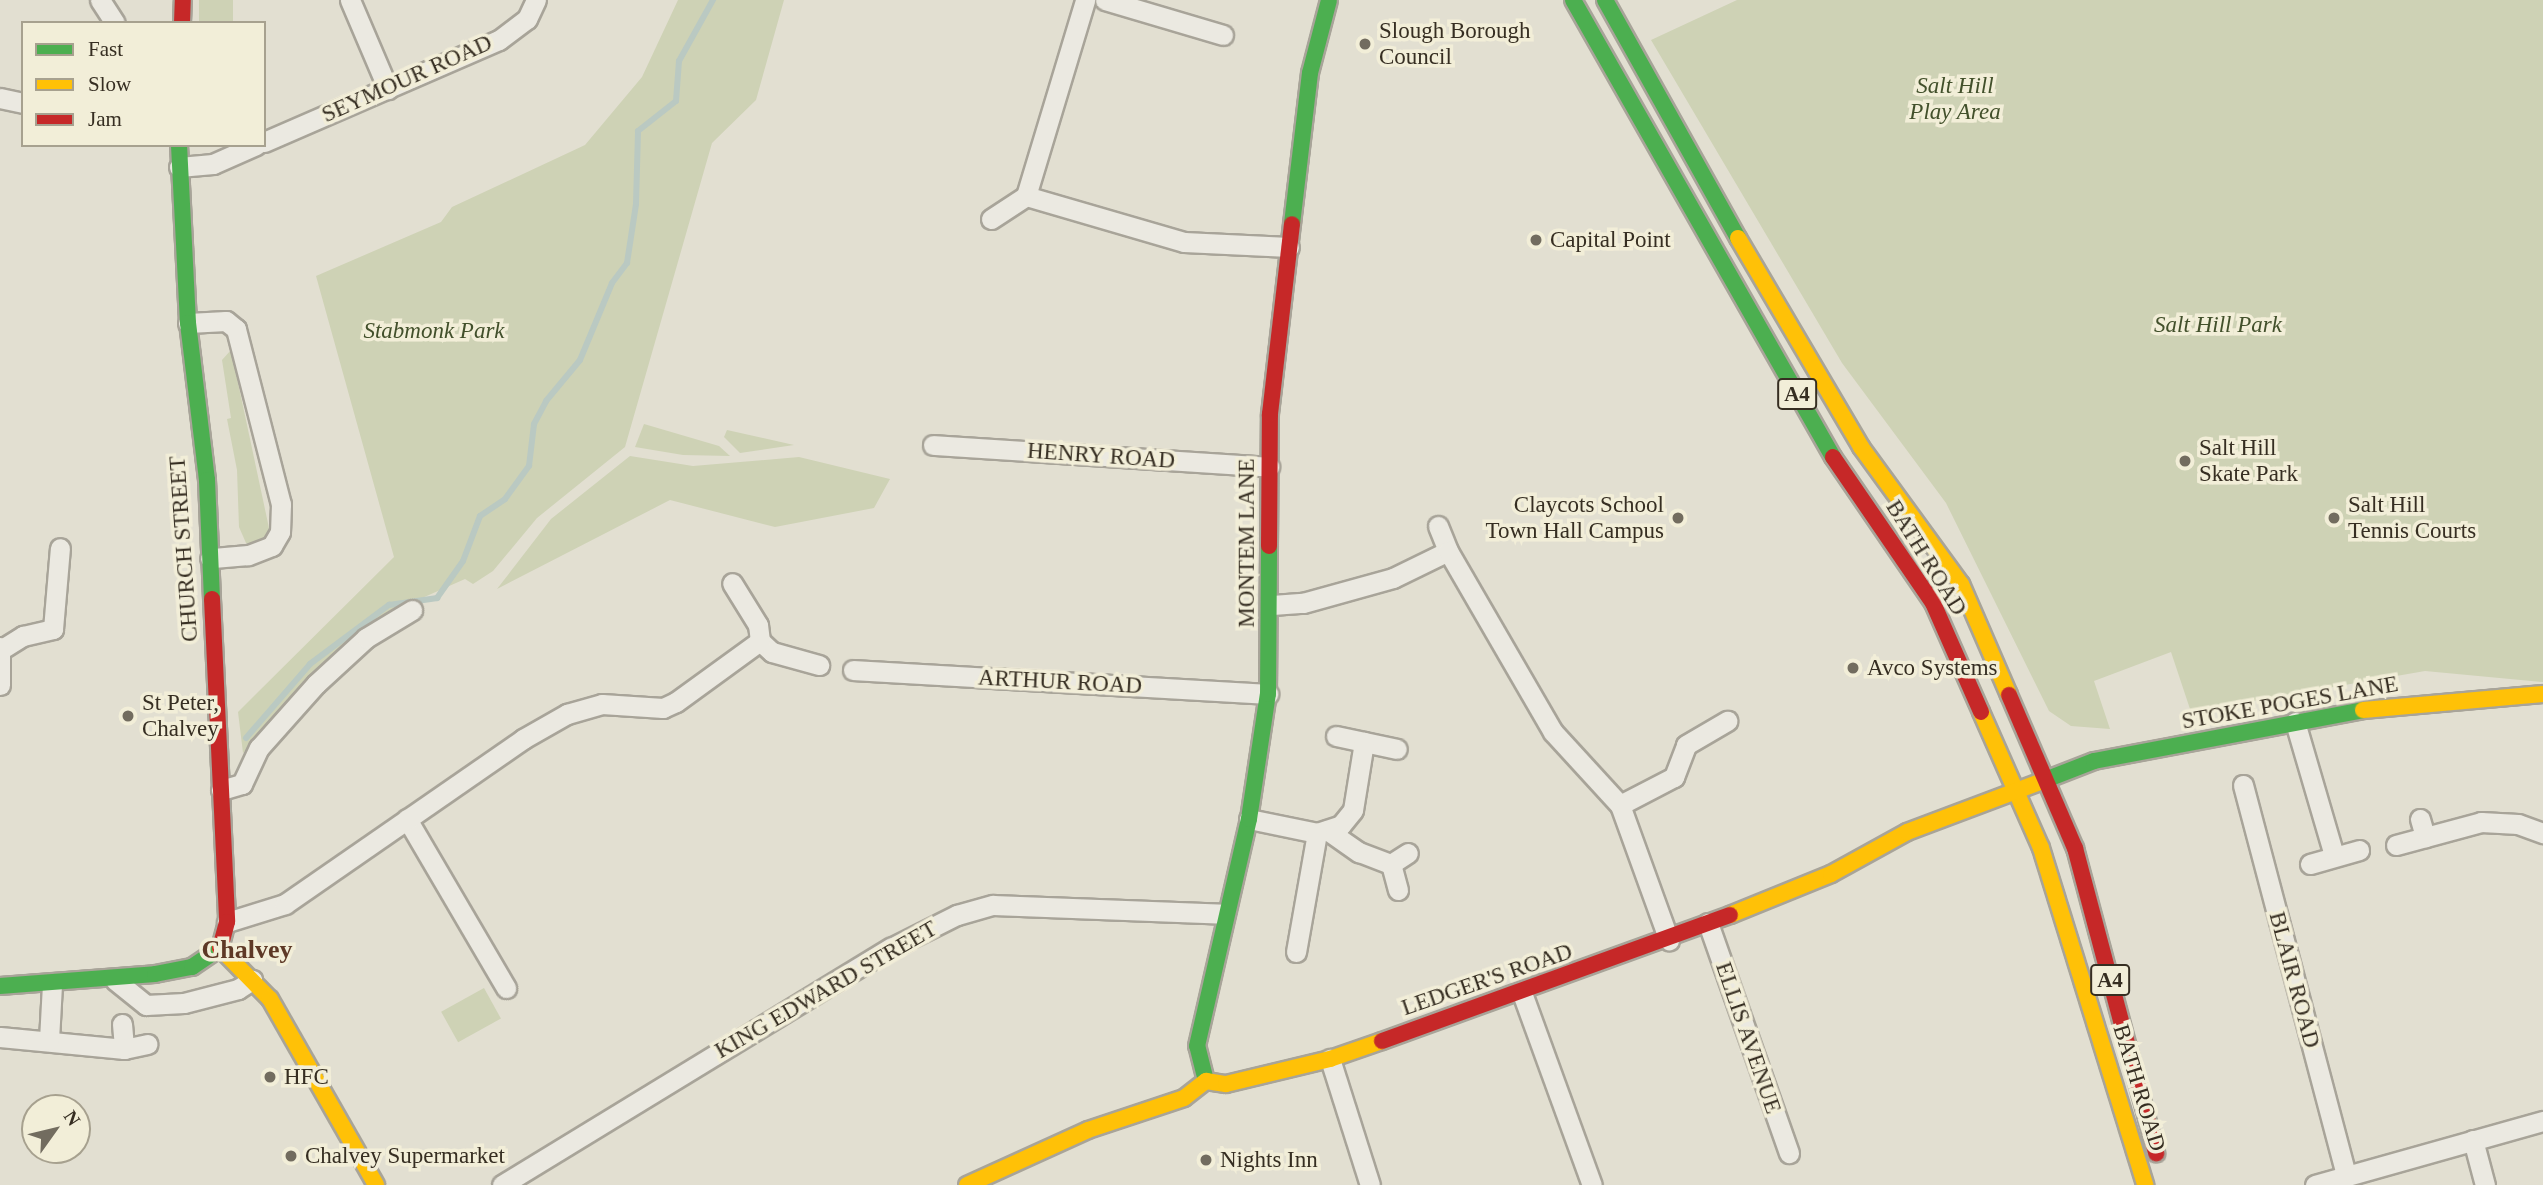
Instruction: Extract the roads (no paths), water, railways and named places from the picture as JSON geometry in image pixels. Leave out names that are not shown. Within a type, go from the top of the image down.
[{"type":"main road","points":[[181,21],[183,0]]},
{"type":"main road","name":"MONTEM LANE","points":[[1206,1081],[1198,1046],[1224,914],[1249,819],[1268,694],[1272,605],[1269,467],[1275,360],[1310,73],[1329,0]]},
{"type":"main road","name":"BATH ROAD","points":[[1573,0],[1837,464],[1934,603],[2041,848],[2145,1185]]},
{"type":"main road","name":"BATH ROAD","points":[[1605,0],[1681,142],[1861,447],[1961,584],[2048,778],[2075,848],[2161,1171]]},
{"type":"main road","name":"CHURCH STREET","points":[[179,147],[188,323],[206,480],[210,558],[227,922],[220,948]]},
{"type":"main road","name":"STOKE POGES LANE","points":[[2017,789],[2094,761],[2295,722],[2356,711],[2543,694]]},
{"type":"main road","name":"LEDGER'S ROAD","points":[[1206,1081],[1226,1084],[1330,1059],[1522,993],[1669,940],[1831,874],[1907,832],[2017,789]]},
{"type":"main road","points":[[0,986],[116,980],[192,967],[220,948],[270,999],[376,1185]]},
{"type":"main road","points":[[967,1185],[1088,1130],[1184,1098],[1206,1081]]},
{"type":"street","points":[[100,0],[114,21]]},
{"type":"street","points":[[350,0],[388,89]]},
{"type":"street","name":"SEYMOUR ROAD","points":[[266,141],[499,40],[527,19],[536,0]]},
{"type":"street","points":[[991,219],[1026,196],[1085,0]]},
{"type":"street","points":[[1105,0],[1223,35]]},
{"type":"street","points":[[0,98],[21,103]]},
{"type":"street","points":[[179,167],[213,164],[251,147]]},
{"type":"street","points":[[1026,196],[1184,242],[1289,247]]},
{"type":"street","points":[[188,323],[226,321],[236,330],[281,504],[280,532],[272,546],[248,555],[210,558]]},
{"type":"street","name":"HENRY ROAD","points":[[933,445],[1269,467]]},
{"type":"street","points":[[1438,526],[1448,551],[1553,732],[1620,805],[1669,940]]},
{"type":"street","points":[[0,685],[1,648],[23,636],[53,629],[60,548]]},
{"type":"street","points":[[1272,605],[1303,603],[1394,578],[1448,551]]},
{"type":"street","points":[[732,583],[758,625],[760,640],[772,652],[819,665]]},
{"type":"street","points":[[221,790],[242,784],[260,748],[316,684],[366,638],[412,610]]},
{"type":"street","points":[[227,922],[285,904],[566,714],[602,704],[663,708],[760,640]]},
{"type":"street","name":"ARTHUR ROAD","points":[[853,670],[1268,694]]},
{"type":"street","points":[[1620,805],[1674,777],[1686,745],[1727,721]]},
{"type":"street","points":[[2295,722],[2334,855]]},
{"type":"street","points":[[1336,736],[1398,749]]},
{"type":"street","points":[[1322,831],[1341,825],[1353,810],[1364,742]]},
{"type":"street","name":"BLAIR ROAD","points":[[2243,785],[2346,1175]]},
{"type":"street","points":[[407,819],[506,988]]},
{"type":"street","points":[[1249,819],[1322,831],[1359,852],[1391,864]]},
{"type":"street","points":[[2396,845],[2422,828],[2481,822],[2518,824],[2543,833]]},
{"type":"street","points":[[1296,952],[1322,831]]},
{"type":"street","points":[[2310,864],[2359,850]]},
{"type":"street","points":[[1391,864],[1408,853]]},
{"type":"street","points":[[1391,864],[1398,890]]},
{"type":"street","name":"KING EDWARD STREET","points":[[504,1185],[891,948],[957,915],[993,905],[1224,914]]},
{"type":"street","name":"ELLIS AVENUE","points":[[1708,923],[1789,1153]]},
{"type":"street","points":[[116,980],[146,1005],[184,1003],[238,989],[252,980]]},
{"type":"street","points":[[49,1040],[52,985]]},
{"type":"street","points":[[1522,993],[1592,1185]]},
{"type":"street","points":[[122,1024],[124,1049]]},
{"type":"street","points":[[0,1037],[124,1049],[147,1045]]},
{"type":"street","points":[[1330,1059],[1370,1185]]},
{"type":"street","points":[[2315,1185],[2543,1121]]},
{"type":"street","points":[[2473,1140],[2485,1185]]},
{"type":"waterway","points":[[246,738],[310,664],[389,605],[437,598],[463,561],[480,516],[505,499],[529,466],[534,424],[546,401],[580,360],[612,283],[627,263],[636,204],[638,131],[676,101],[679,61],[713,0]]},
{"type":"place","name":"Slough Borough Council","points":[[1365,44]]},
{"type":"place","name":"Capital Point","points":[[1536,240]]},
{"type":"place","name":"Salt Hill Skate Park","points":[[2185,461]]},
{"type":"place","name":"Claycots School Town Hall Campus","points":[[1678,518]]},
{"type":"place","name":"Salt Hill Tennis Courts","points":[[2334,518]]},
{"type":"place","name":"Avco Systems","points":[[1853,668]]},
{"type":"place","name":"St Peter, Chalvey","points":[[128,716]]},
{"type":"place","name":"HFC","points":[[270,1077]]},
{"type":"place","name":"Chalvey Supermarket","points":[[291,1156]]},
{"type":"place","name":"Nights Inn","points":[[1206,1160]]},
{"type":"district","name":"Chalvey","points":[[247,950]]},
{"type":"park label","name":"Salt Hill Play Area","points":[[1955,99]]},
{"type":"park label","name":"Salt Hill Park","points":[[2218,325]]},
{"type":"park label","name":"Stabmonk Park","points":[[434,331]]}]
